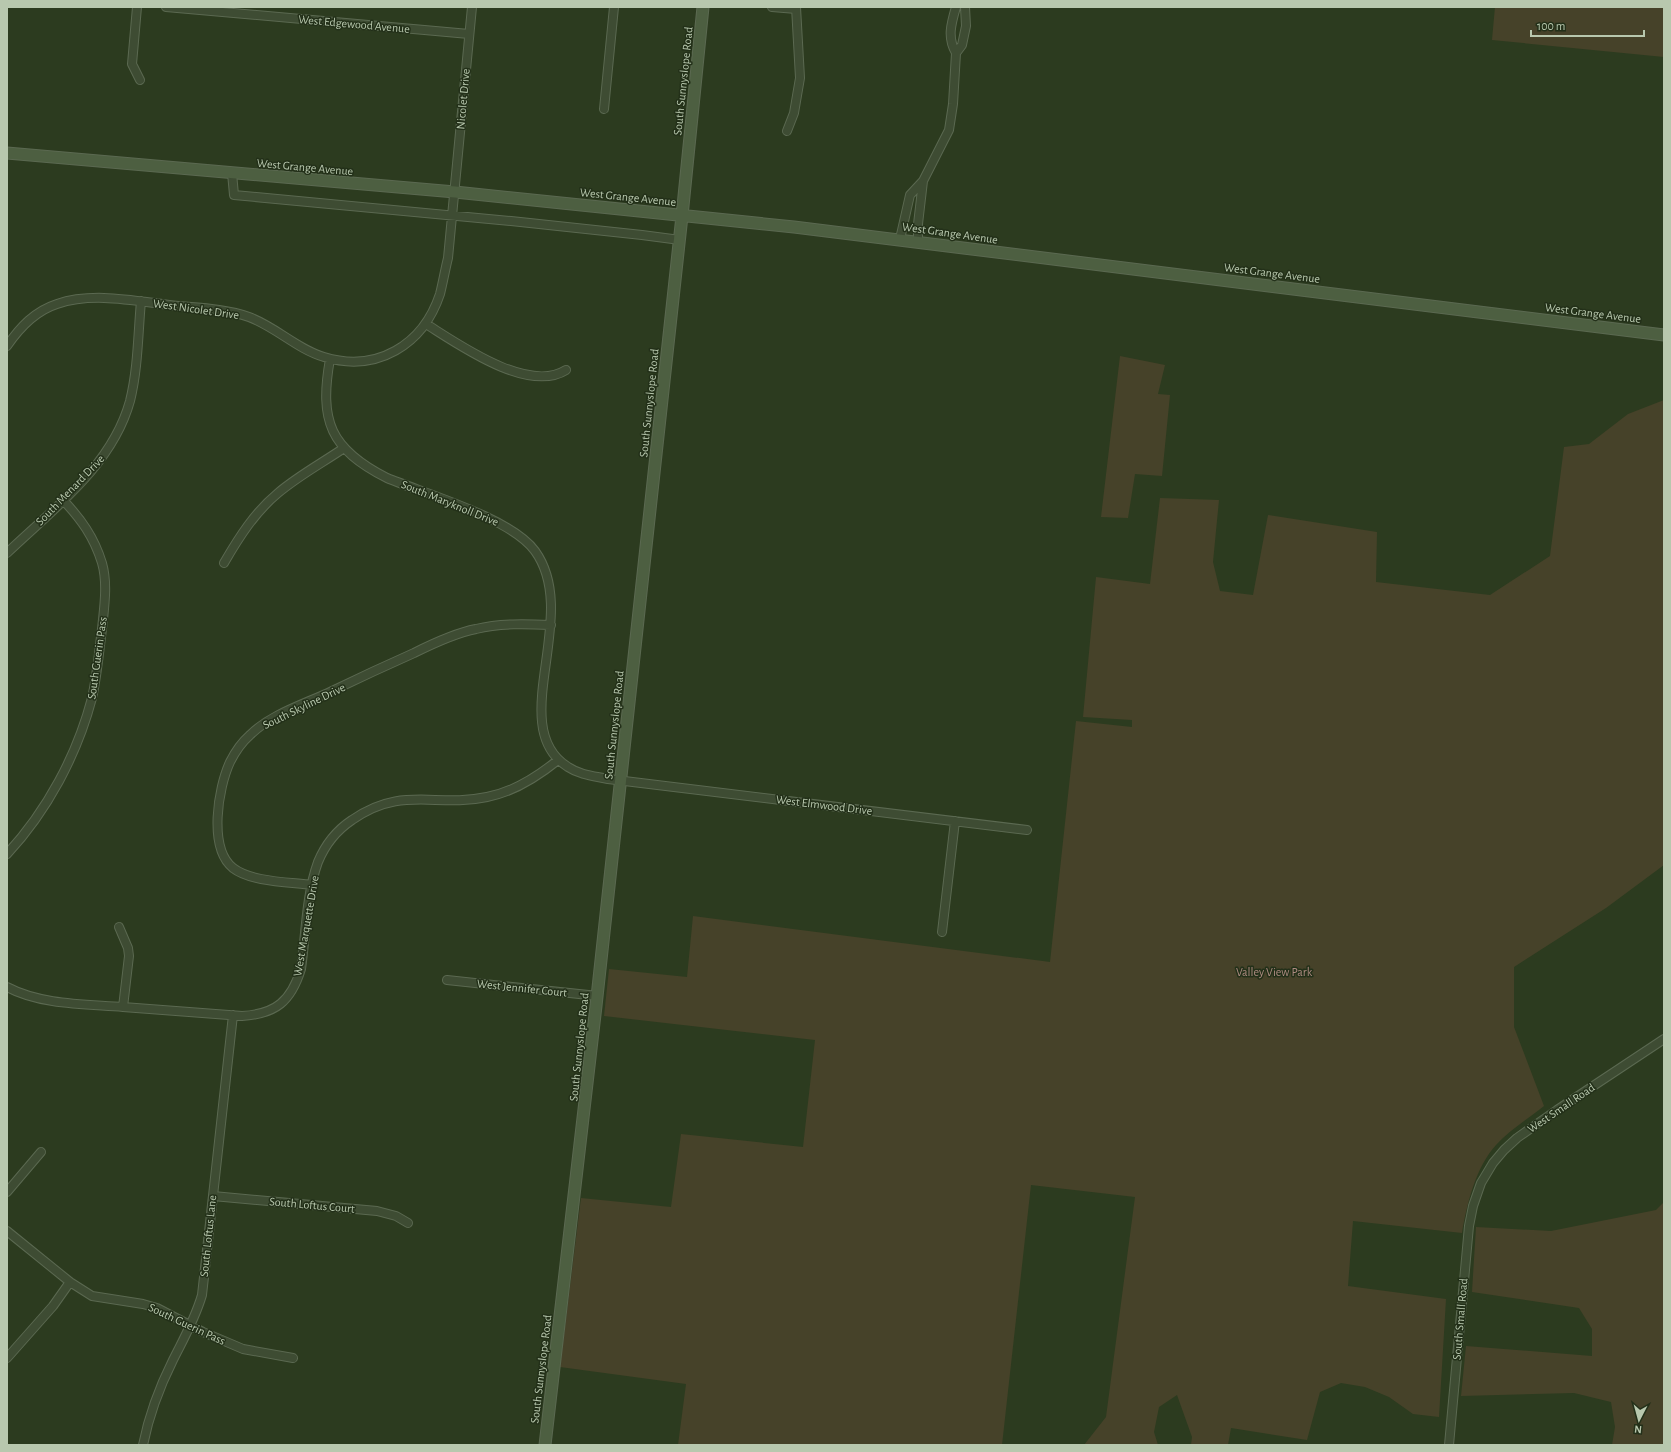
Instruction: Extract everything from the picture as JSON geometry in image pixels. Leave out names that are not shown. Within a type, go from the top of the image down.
[{"type":"street","points":[[137,7],[132,64],[140,80]]},
{"type":"street","name":"West Edgewood Avenue","points":[[166,7],[246,11],[469,34]]},
{"type":"street","name":"Nicolet Drive","points":[[453,216],[472,7]]},
{"type":"street","points":[[604,109],[614,7]]},
{"type":"street","name":"South Sunnyslope Road","points":[[545,1445],[598,996],[620,780],[680,240],[703,7]]},
{"type":"street","points":[[772,7],[796,8],[799,39],[800,78],[794,113],[787,131]]},
{"type":"street","points":[[900,240],[910,195],[923,181],[949,130],[953,104],[956,53],[950,43],[950,24],[956,7]]},
{"type":"street","points":[[956,53],[962,46],[966,26],[965,7]]},
{"type":"street","name":"West Grange Avenue","points":[[7,153],[232,174],[455,192],[682,216],[918,242],[1664,335]]},
{"type":"street","points":[[232,174],[234,195],[680,240]]},
{"type":"street","points":[[918,242],[918,224],[923,181]]},
{"type":"street","name":"West Nicolet Drive","points":[[7,346],[18,331],[31,318],[45,309],[72,300],[92,298],[141,301],[207,309],[248,317],[278,331],[312,352],[330,359],[357,362],[371,361],[390,354],[410,341],[426,324],[440,293],[448,258],[453,216]]},
{"type":"street","name":"South Menard Drive","points":[[7,553],[62,500],[104,455],[130,402],[133,387],[141,301]]},
{"type":"street","points":[[426,324],[484,359],[510,370],[543,377],[558,375],[566,370]]},
{"type":"street","name":"South Maryknoll Drive","points":[[330,359],[325,386],[327,413],[332,427],[344,448],[357,461],[387,478],[504,525],[528,543],[542,563],[547,575],[552,598],[551,625],[541,722],[547,743],[558,760],[579,772],[620,780]]},
{"type":"street","points":[[224,563],[242,533],[263,507],[292,482],[344,448]]},
{"type":"street","name":"South Guerin Pass","points":[[7,854],[30,828],[44,807],[69,761],[91,700],[96,674],[104,605],[102,565],[90,532],[77,514],[62,500]]},
{"type":"street","name":"South Skyline Drive","points":[[312,885],[274,880],[241,873],[232,867],[225,858],[218,843],[218,827],[223,785],[230,762],[249,735],[277,717],[442,640],[470,630],[496,625],[551,625]]},
{"type":"street","name":"West Marquette Drive","points":[[7,987],[20,993],[44,1000],[232,1015],[256,1015],[270,1011],[280,1005],[290,994],[301,969],[312,885],[319,861],[333,837],[347,823],[378,805],[397,800],[468,800],[498,795],[512,790],[530,780],[558,760]]},
{"type":"street","name":"West Elmwood Drive","points":[[620,780],[1027,830]]},
{"type":"street","points":[[942,932],[955,820]]},
{"type":"street","points":[[119,927],[128,948],[129,956],[123,1007]]},
{"type":"street","name":"West Jennifer Court","points":[[447,980],[598,996]]},
{"type":"street","name":"South Loftus Lane","points":[[143,1445],[146,1428],[158,1393],[196,1315],[202,1295],[232,1015]]},
{"type":"street","name":"West Small Road","points":[[1477,1194],[1481,1183],[1493,1163],[1517,1138],[1664,1039]]},
{"type":"street","points":[[7,1192],[41,1152]]},
{"type":"street","name":"South Small Road","points":[[1449,1445],[1469,1226],[1477,1194]]},
{"type":"street","name":"South Loftus Court","points":[[213,1196],[377,1211],[396,1216],[408,1223]]},
{"type":"street","name":"South Guerin Pass","points":[[7,1230],[70,1282],[92,1296],[143,1304],[157,1308],[191,1326],[243,1349],[293,1358]]},
{"type":"street","points":[[7,1358],[53,1306],[70,1282]]},
{"type":"green space","points":[[1495,7],[1664,7],[1664,57],[1492,40]]},
{"type":"green space","points":[[1120,356],[1165,365],[1158,394],[1170,395],[1162,476],[1135,474],[1128,518],[1101,517]]},
{"type":"green space","name":"Valley View Park","points":[[1664,400],[1664,865],[1606,908],[1514,967],[1514,1027],[1544,1106],[1507,1134],[1489,1154],[1473,1186],[1462,1233],[1353,1221],[1348,1286],[1446,1299],[1439,1417],[1413,1414],[1389,1397],[1365,1387],[1341,1383],[1320,1392],[1307,1440],[1231,1428],[1228,1445],[1191,1445],[1192,1437],[1177,1395],[1159,1407],[1154,1432],[1158,1445],[1084,1445],[1106,1417],[1135,1197],[1031,1185],[1002,1445],[678,1445],[686,1384],[560,1367],[581,1198],[671,1207],[681,1134],[803,1147],[815,1040],[604,1016],[609,969],[687,977],[693,916],[1050,962],[1076,721],[1132,727],[1132,720],[1083,717],[1096,577],[1150,584],[1160,498],[1219,500],[1213,562],[1220,591],[1253,595],[1268,515],[1377,532],[1376,582],[1490,595],[1550,556],[1564,447],[1589,444],[1628,414]]},
{"type":"green space","points":[[1664,1202],[1664,1445],[1612,1445],[1615,1427],[1611,1402],[1574,1393],[1461,1396],[1466,1346],[1592,1356],[1592,1329],[1579,1308],[1472,1292],[1476,1227],[1551,1231],[1656,1210]]}]
